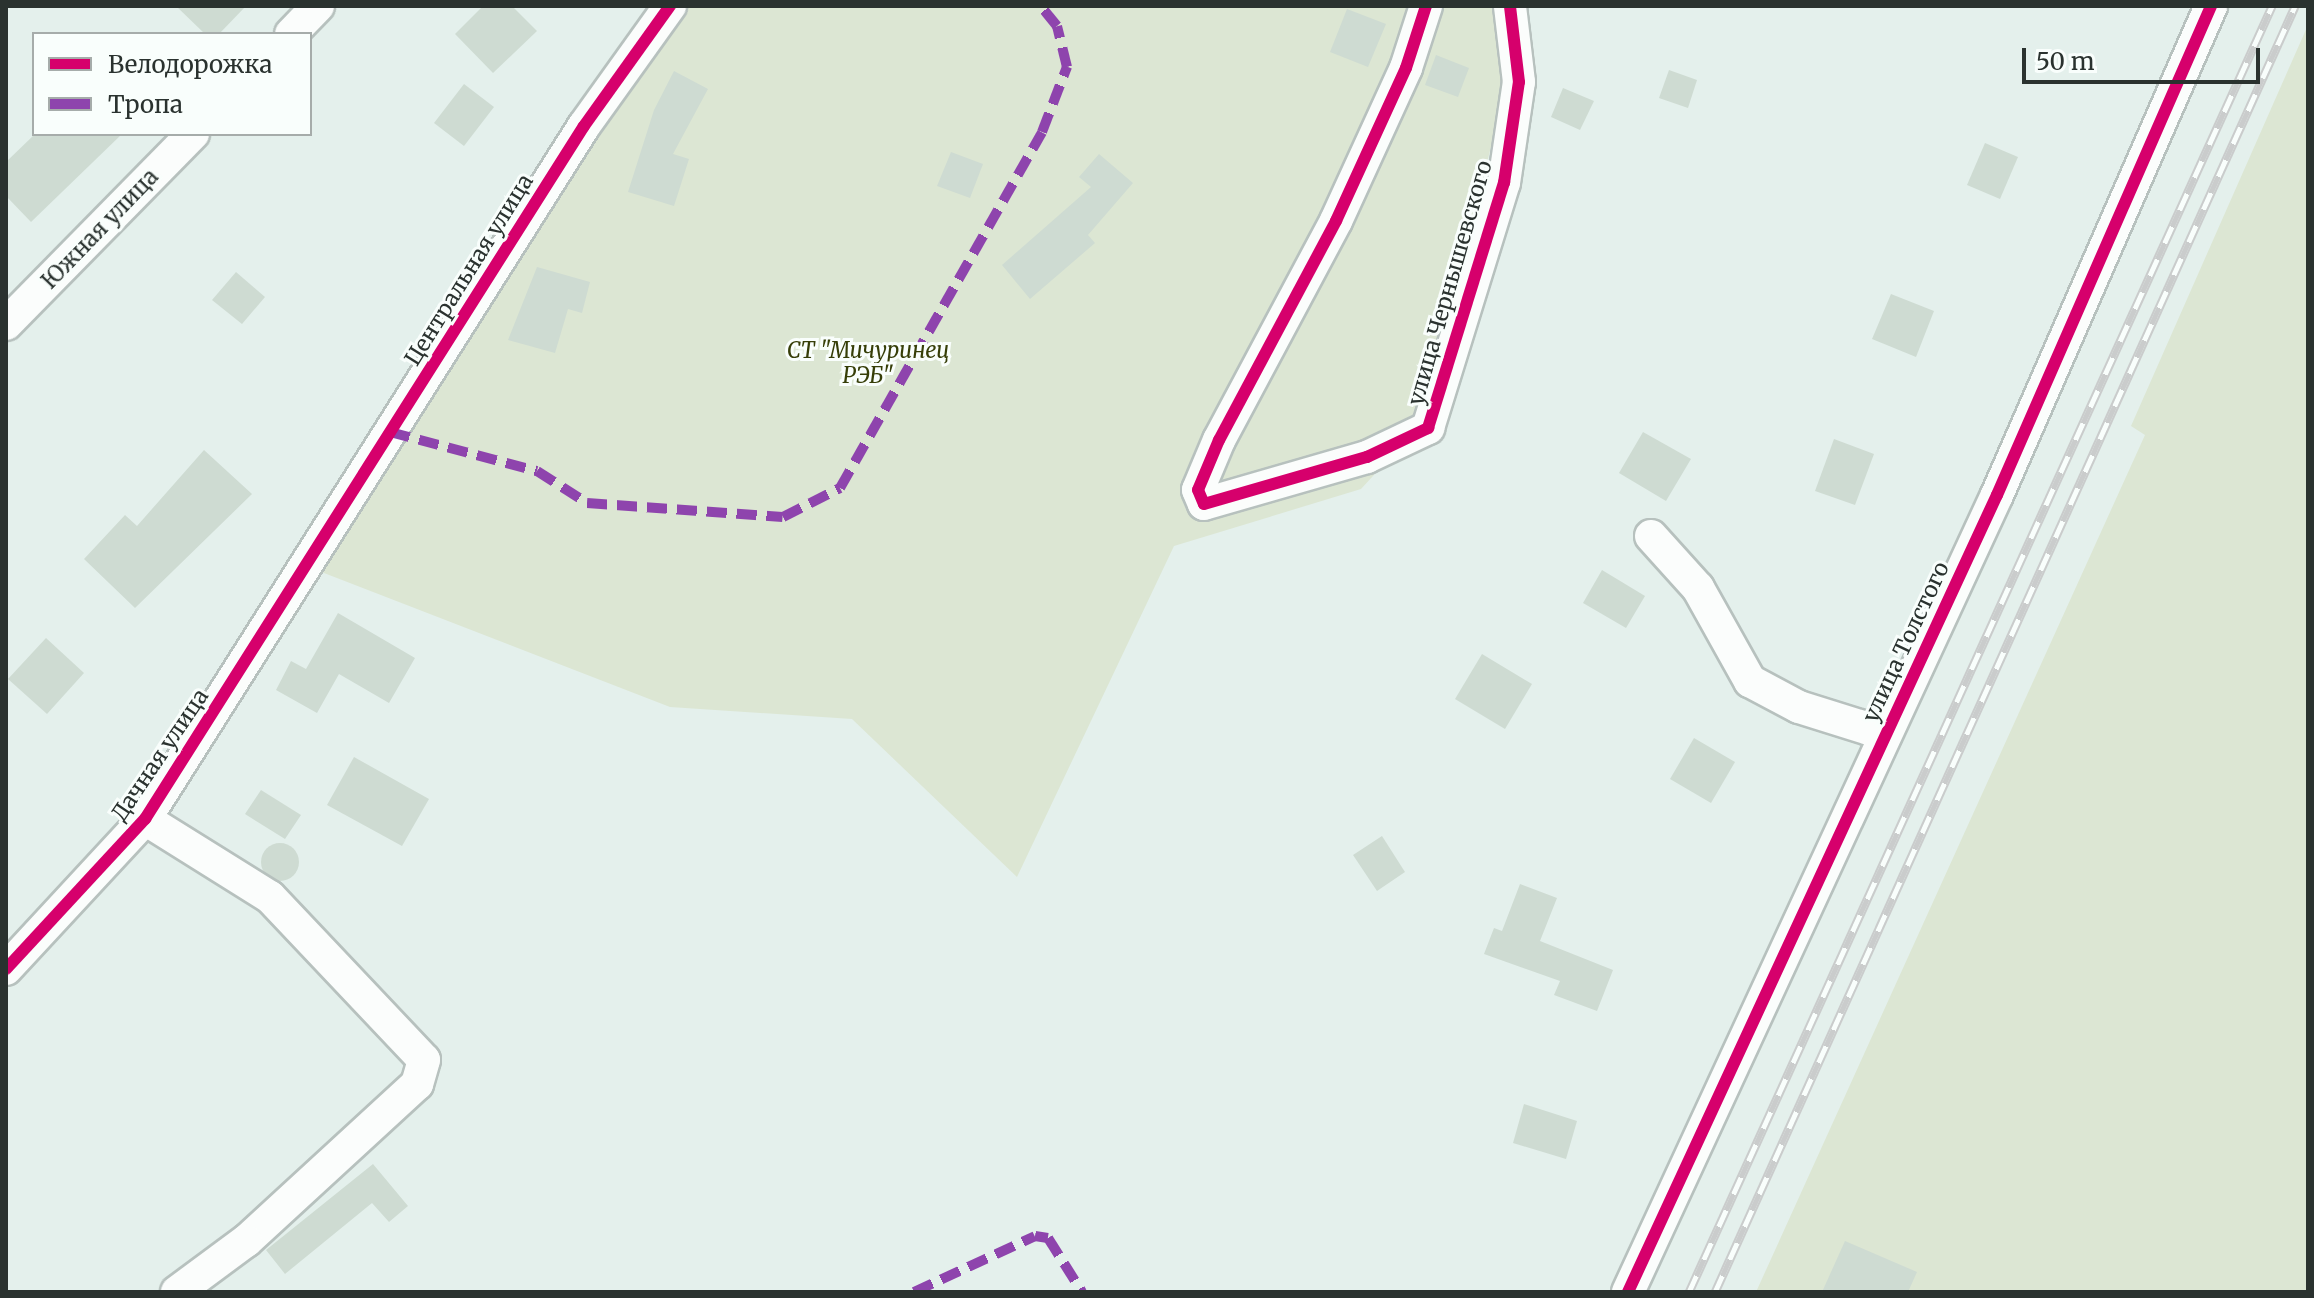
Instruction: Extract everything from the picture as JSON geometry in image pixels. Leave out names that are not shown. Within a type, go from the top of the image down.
[{"type":"street","points":[[293,32],[318,6]]},
{"type":"street","name":"Центральная улица","points":[[302,571],[584,126],[670,6]]},
{"type":"street","name":"улица Чернышевского","points":[[1426,6],[1406,68],[1336,221],[1198,490],[1204,504],[1221,504],[1367,457],[1428,428],[1504,183],[1519,82],[1510,6]]},
{"type":"street","name":"улица Толстого","points":[[1628,1292],[1885,734],[2211,6]]},
{"type":"street","name":"Южная улица","points":[[6,324],[191,136]]},
{"type":"street","name":"улица Толстого","points":[[1651,536],[1698,588],[1750,681],[1799,707],[1885,734]]},
{"type":"street","name":"Дачная улица","points":[[6,969],[145,819],[302,571]]},
{"type":"street","points":[[145,819],[270,897],[424,1060],[417,1084],[246,1241],[177,1292]]},
{"type":"green space","name":"СТ \"Мичуринец РЭБ\"","points":[[658,6],[1497,6],[1505,92],[1420,425],[1361,489],[1174,546],[1017,877],[852,719],[670,707],[293,561]]},
{"type":"green space","points":[[2308,25],[2308,1292],[1756,1292],[2145,435],[2131,426]]},
{"type":"building","points":[[176,6],[246,6],[221,32],[203,32]]},
{"type":"building","points":[[483,6],[512,6],[537,31],[493,73],[455,34]]},
{"type":"building","points":[[1347,9],[1386,24],[1368,67],[1330,52]]},
{"type":"building","points":[[1436,55],[1469,68],[1458,97],[1425,85]]},
{"type":"building","points":[[1669,70],[1697,80],[1688,108],[1659,98]]},
{"type":"building","points":[[674,71],[708,89],[673,154],[689,159],[674,206],[628,192],[654,110]]},
{"type":"building","points":[[464,84],[494,107],[464,146],[434,123]]},
{"type":"building","points":[[1563,88],[1594,101],[1580,130],[1551,117]]},
{"type":"building","points":[[33,136],[120,136],[31,222],[6,196],[6,162]]},
{"type":"building","points":[[1985,143],[2018,157],[2000,199],[1967,185]]},
{"type":"building","points":[[951,152],[983,164],[970,198],[937,186]]},
{"type":"building","points":[[1099,154],[1133,183],[1088,235],[1095,243],[1030,299],[1002,265],[1091,187],[1079,177]]},
{"type":"building","points":[[537,267],[590,282],[582,313],[568,309],[555,353],[508,340]]},
{"type":"building","points":[[236,272],[265,297],[242,324],[212,300]]},
{"type":"building","points":[[1891,294],[1934,311],[1916,357],[1872,339]]},
{"type":"building","points":[[1643,432],[1691,459],[1666,501],[1619,473]]},
{"type":"building","points":[[1834,439],[1874,454],[1855,505],[1815,491]]},
{"type":"building","points":[[204,450],[252,494],[135,608],[84,559],[125,515],[137,526]]},
{"type":"building","points":[[1602,570],[1645,596],[1626,628],[1583,603]]},
{"type":"building","points":[[338,613],[415,658],[389,703],[339,674],[317,713],[276,690],[291,661],[306,669]]},
{"type":"building","points":[[46,638],[84,673],[47,714],[8,679]]},
{"type":"building","points":[[1482,654],[1532,684],[1505,729],[1455,699]]},
{"type":"building","points":[[1694,738],[1735,762],[1711,803],[1670,779]]},
{"type":"building","points":[[354,757],[429,799],[402,846],[327,805]]},
{"type":"building","points":[[261,790],[301,815],[285,839],[245,814]]},
{"type":"building","points":[[1382,836],[1405,872],[1377,891],[1353,855]]},
{"type":"building","points":[[280,843],[294,848],[299,862],[294,876],[280,881],[266,876],[261,862],[266,848]]},
{"type":"building","points":[[1520,884],[1557,898],[1540,941],[1613,970],[1597,1011],[1554,995],[1560,981],[1484,954],[1494,928],[1502,931]]},
{"type":"building","points":[[1524,1104],[1577,1121],[1566,1159],[1513,1143]]},
{"type":"building","points":[[373,1164],[408,1206],[389,1222],[372,1203],[285,1274],[266,1250]]},
{"type":"building","points":[[1845,1241],[1917,1272],[1908,1292],[1822,1292]]},
{"type":"railway","points":[[1689,1292],[2272,6]]},
{"type":"railway","points":[[1715,1292],[2295,6]]},
{"type":"marked path","points":[[390,432],[537,471],[587,503],[783,517],[840,488],[1042,132],[1067,67],[1057,26],[1041,6]]},
{"type":"marked path","points":[[914,1292],[1035,1236],[1048,1238],[1082,1292]]},
{"type":"cycle path","points":[[6,969],[145,819],[584,126],[670,6]]},
{"type":"cycle path","points":[[1426,6],[1406,68],[1336,221],[1219,440],[1198,490],[1204,504],[1367,457],[1428,428],[1504,183],[1519,82],[1510,6]]},
{"type":"cycle path","points":[[1628,1292],[1997,495],[2211,6]]}]
